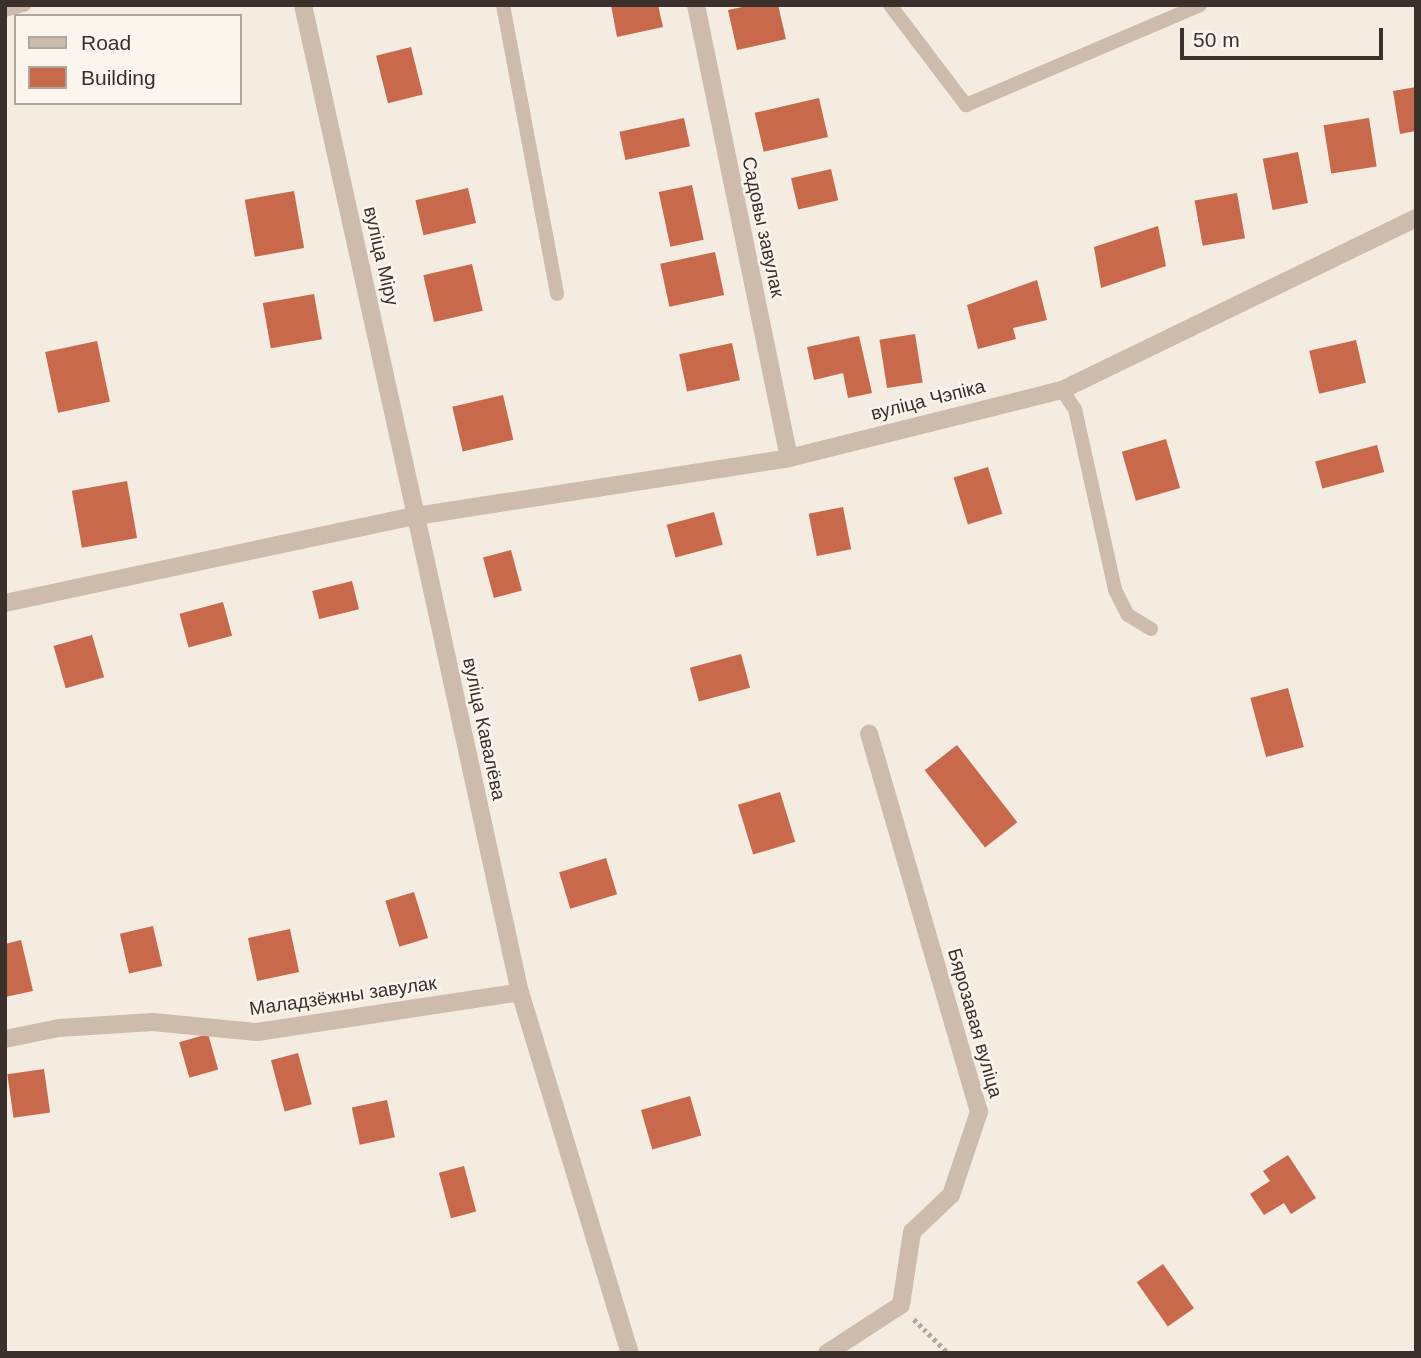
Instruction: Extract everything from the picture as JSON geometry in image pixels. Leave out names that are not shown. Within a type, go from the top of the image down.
[{"type":"street","name":"вуліца Міру","points":[[303,5],[416,516]]},
{"type":"street","name":"Садовы завулак","points":[[696,5],[789,458]]},
{"type":"street","name":"вуліца Чэпіка","points":[[416,516],[789,458],[1062,390],[1416,218]]},
{"type":"street","points":[[5,603],[416,516]]},
{"type":"street","name":"вуліца Кавалёва","points":[[416,516],[520,992],[630,1353]]},
{"type":"street","name":"Бярозавая вуліца","points":[[869,734],[979,1112],[951,1195],[912,1232],[901,1306]]},
{"type":"street","name":"Маладзёжны завулак","points":[[5,1039],[59,1028],[153,1022],[257,1032],[520,992]]},
{"type":"street","points":[[827,1353],[901,1306]]},
{"type":"lane","points":[[5,10],[24,5]]},
{"type":"lane","points":[[503,5],[557,293]]},
{"type":"lane","points":[[890,5],[966,105],[1200,5]]},
{"type":"lane","points":[[1062,390],[1075,409],[1115,590],[1128,615],[1151,629]]},
{"type":"path","points":[[901,1306],[948,1353]]},
{"type":"building","points":[[611,5],[658,5],[663,27],[617,37]]},
{"type":"building","points":[[752,5],[778,5],[786,39],[737,50],[728,10]]},
{"type":"building","points":[[411,47],[423,95],[388,103],[376,56]]},
{"type":"building","points":[[1416,87],[1416,131],[1400,134],[1393,91]]},
{"type":"building","points":[[819,98],[828,137],[764,152],[755,113]]},
{"type":"building","points":[[684,118],[690,146],[625,160],[619,132]]},
{"type":"building","points":[[1369,118],[1377,166],[1331,174],[1324,125]]},
{"type":"building","points":[[1298,152],[1308,203],[1273,210],[1263,159]]},
{"type":"building","points":[[831,169],[838,200],[798,209],[791,178]]},
{"type":"building","points":[[692,185],[704,240],[670,247],[659,192]]},
{"type":"building","points":[[468,188],[476,223],[423,235],[415,200]]},
{"type":"building","points":[[294,191],[304,248],[255,257],[245,200]]},
{"type":"building","points":[[1237,193],[1245,238],[1203,246],[1195,200]]},
{"type":"building","points":[[1158,226],[1166,266],[1101,288],[1094,247]]},
{"type":"building","points":[[715,252],[724,295],[669,307],[660,264]]},
{"type":"building","points":[[472,264],[483,311],[434,322],[423,275]]},
{"type":"building","points":[[1037,280],[1047,320],[1013,328],[1016,339],[978,349],[967,305]]},
{"type":"building","points":[[314,294],[322,339],[271,348],[263,303]]},
{"type":"building","points":[[915,334],[923,382],[887,388],[879,340]]},
{"type":"building","points":[[859,336],[872,393],[848,398],[843,373],[814,380],[807,347]]},
{"type":"building","points":[[1356,340],[1366,383],[1319,394],[1309,351]]},
{"type":"building","points":[[97,341],[110,402],[58,413],[45,352]]},
{"type":"building","points":[[732,343],[740,380],[687,391],[679,354]]},
{"type":"building","points":[[503,395],[513,440],[463,452],[452,407]]},
{"type":"building","points":[[1166,439],[1180,488],[1136,501],[1122,452]]},
{"type":"building","points":[[1377,445],[1384,472],[1322,489],[1315,462]]},
{"type":"building","points":[[988,467],[1002,514],[968,524],[954,478]]},
{"type":"building","points":[[127,481],[137,538],[82,548],[72,491]]},
{"type":"building","points":[[843,507],[851,549],[817,556],[809,514]]},
{"type":"building","points":[[714,512],[723,545],[675,558],[667,525]]},
{"type":"building","points":[[511,550],[522,591],[494,598],[483,558]]},
{"type":"building","points":[[352,581],[359,609],[319,619],[312,591]]},
{"type":"building","points":[[223,602],[232,636],[189,647],[180,614]]},
{"type":"building","points":[[92,635],[104,677],[66,688],[54,646]]},
{"type":"building","points":[[741,654],[750,688],[699,702],[690,668]]},
{"type":"building","points":[[1288,688],[1304,747],[1266,757],[1250,698]]},
{"type":"building","points":[[957,745],[1017,822],[985,847],[925,770]]},
{"type":"building","points":[[780,792],[795,842],[753,855],[738,805]]},
{"type":"building","points":[[606,858],[617,894],[570,909],[559,872]]},
{"type":"building","points":[[414,892],[428,938],[399,947],[385,901]]},
{"type":"building","points":[[153,926],[162,966],[129,974],[120,934]]},
{"type":"building","points":[[290,929],[299,972],[257,981],[248,938]]},
{"type":"building","points":[[21,940],[33,991],[5,997],[5,944]]},
{"type":"building","points":[[208,1034],[218,1070],[189,1078],[179,1042]]},
{"type":"building","points":[[298,1053],[312,1104],[285,1111],[271,1060]]},
{"type":"building","points":[[44,1069],[50,1113],[13,1118],[7,1074]]},
{"type":"building","points":[[690,1096],[701,1135],[652,1149],[641,1110]]},
{"type":"building","points":[[387,1100],[395,1137],[360,1145],[352,1107]]},
{"type":"building","points":[[1288,1155],[1316,1198],[1291,1214],[1284,1203],[1264,1215],[1250,1194],[1270,1181],[1263,1171]]},
{"type":"building","points":[[464,1166],[476,1211],[451,1218],[439,1173]]},
{"type":"building","points":[[1163,1264],[1194,1308],[1168,1327],[1137,1282]]}]
